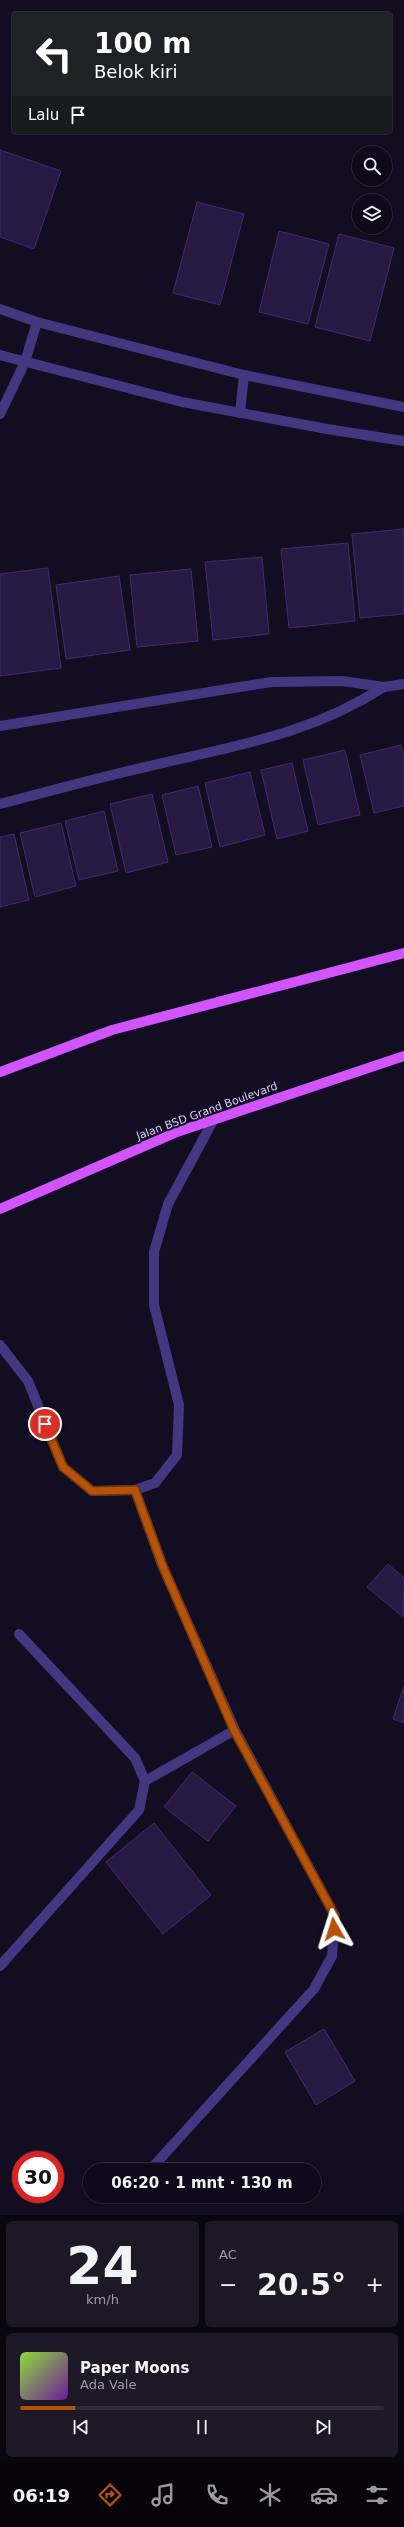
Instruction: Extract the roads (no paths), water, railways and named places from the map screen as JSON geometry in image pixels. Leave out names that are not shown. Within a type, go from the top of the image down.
[{"type":"main road","points":[[0,1072],[112,1030],[404,953]]},
{"type":"main road","name":"Jalan BSD Grand Boulevard","points":[[0,1209],[177,1132],[404,1056]]},
{"type":"street","points":[[0,309],[37,322],[244,375],[404,407]]},
{"type":"street","points":[[0,414],[25,362],[37,322]]},
{"type":"street","points":[[0,355],[182,402],[404,441]]},
{"type":"street","points":[[240,413],[244,375]]},
{"type":"street","points":[[0,726],[271,682],[342,681],[384,687],[404,684]]},
{"type":"street","points":[[0,804],[149,766],[256,742],[304,728],[334,716],[384,687]]},
{"type":"street","points":[[0,1345],[28,1381],[63,1467],[92,1491],[135,1490],[155,1483],[177,1455],[179,1405],[154,1305],[154,1252],[168,1204],[214,1119]]},
{"type":"street","points":[[135,1490],[163,1567],[234,1730],[335,1916],[332,1956],[314,1989],[156,2163]]},
{"type":"street","points":[[0,1966],[138,1810],[145,1781],[135,1758],[19,1634]]},
{"type":"street","points":[[145,1781],[234,1730]]}]
